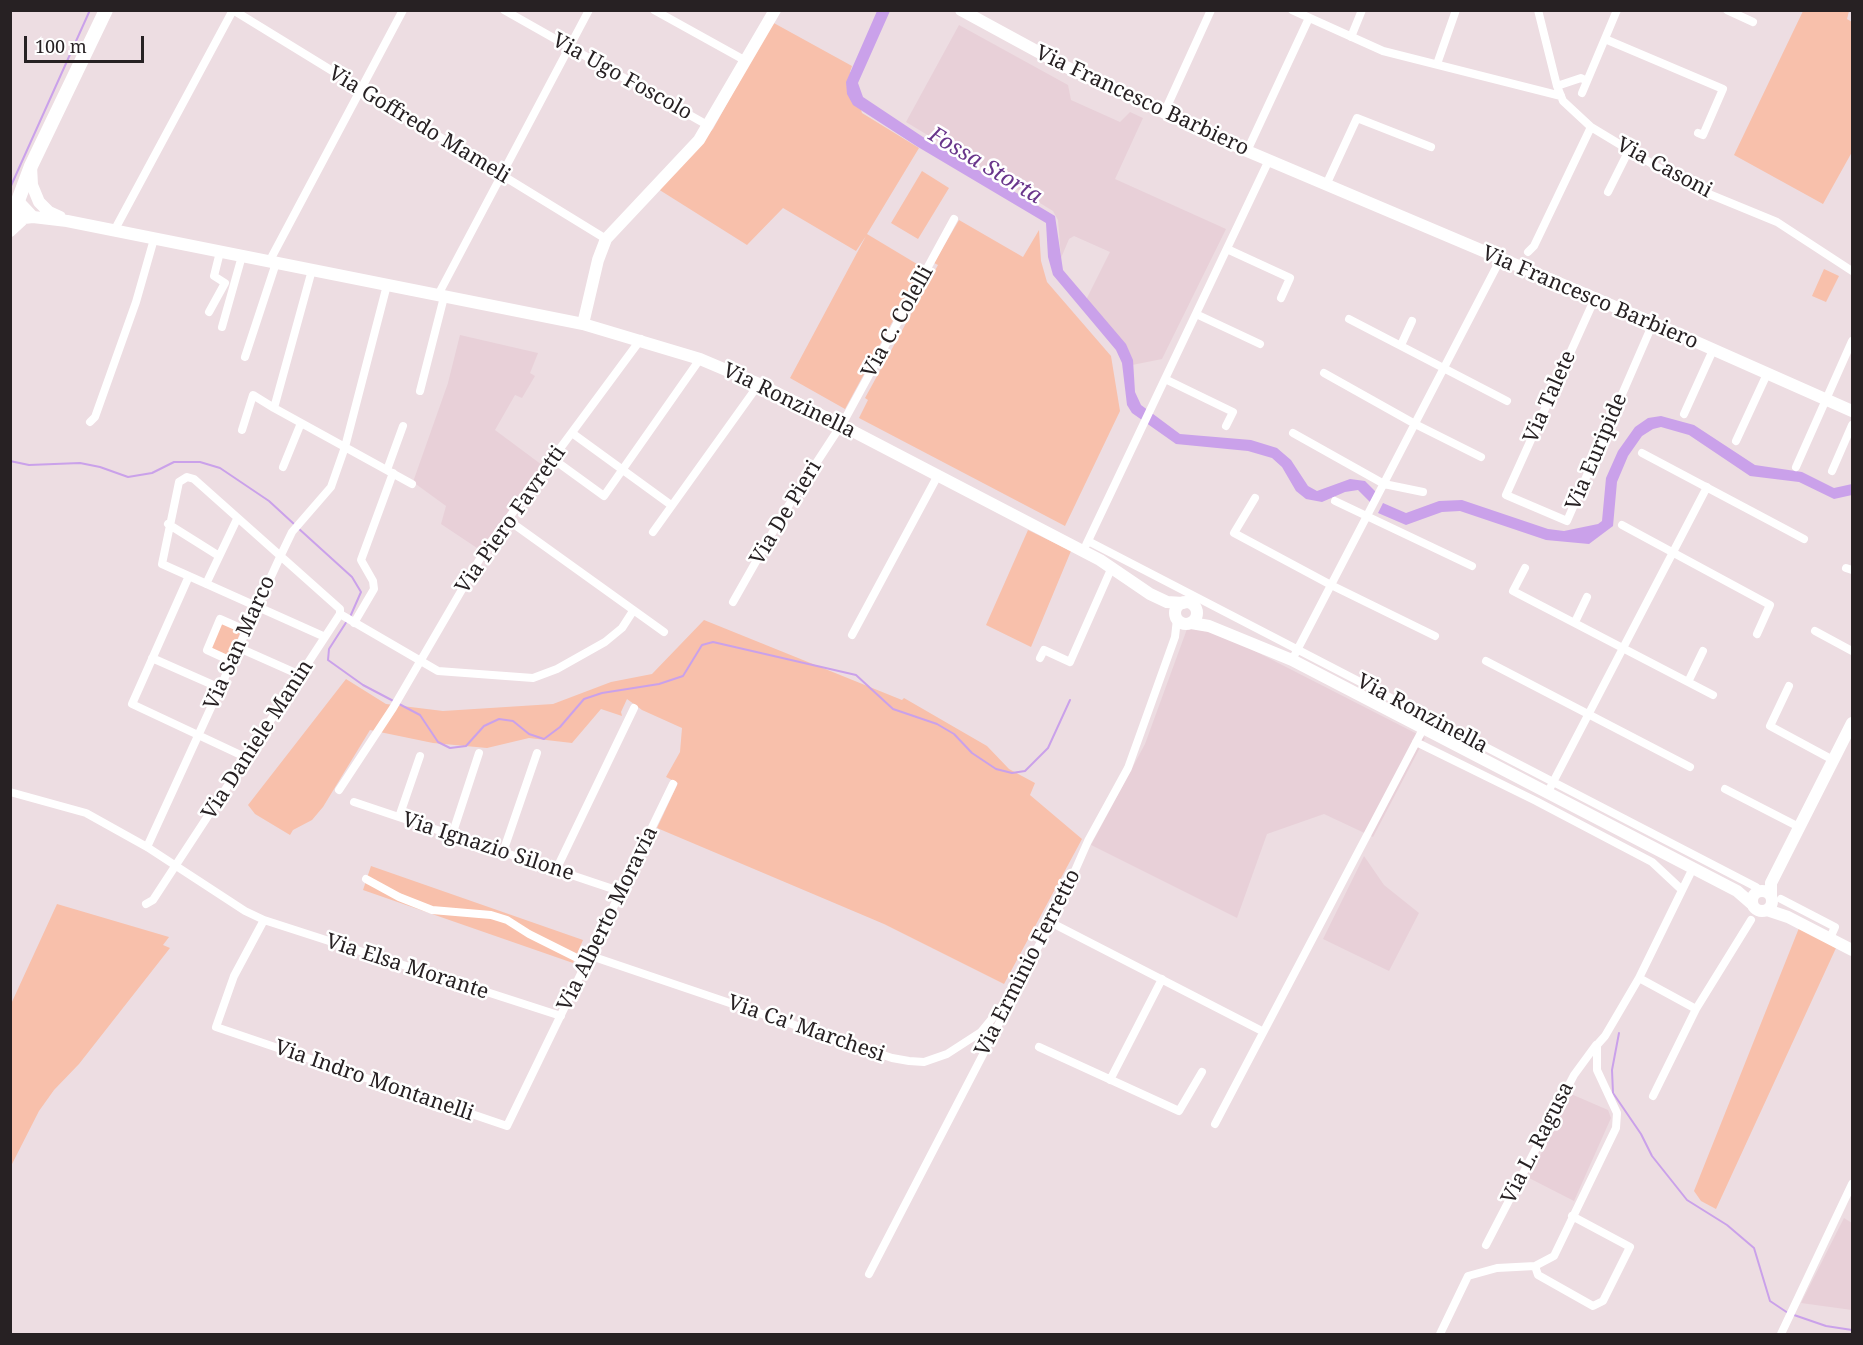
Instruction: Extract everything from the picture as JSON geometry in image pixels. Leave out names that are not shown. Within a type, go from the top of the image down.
[{"type":"main road","points":[[10,222],[31,166],[106,10]]},
{"type":"street","points":[[114,231],[233,10]]},
{"type":"street","name":"Via Goffredo Mameli","points":[[233,10],[606,239]]},
{"type":"street","points":[[245,357],[272,262],[403,10]]},
{"type":"street","name":"Via Ugo Foscolo","points":[[504,10],[709,126]]},
{"type":"street","points":[[420,391],[441,296],[501,175],[589,10]]},
{"type":"street","points":[[654,10],[746,61]]},
{"type":"street","points":[[583,324],[598,260],[606,239],[643,198],[675,168],[709,126],[775,10]]},
{"type":"street","name":"Via Francesco Barbiero","points":[[961,10],[1064,66],[1247,151],[1500,260],[1595,298],[1852,411]]},
{"type":"street","points":[[1164,113],[1211,10]]},
{"type":"street","points":[[1292,10],[1383,51],[1561,96]]},
{"type":"street","points":[[1351,37],[1362,10]]},
{"type":"street","points":[[1437,64],[1456,10]]},
{"type":"street","name":"Via Casoni","points":[[1538,10],[1561,96],[1591,127],[1687,185],[1778,222],[1852,271]]},
{"type":"street","points":[[1582,93],[1617,10]]},
{"type":"street","points":[[1727,10],[1753,22]]},
{"type":"street","points":[[1247,151],[1309,18]]},
{"type":"street","points":[[1605,39],[1724,89],[1703,135],[1698,133]]},
{"type":"street","points":[[1557,86],[1581,78],[1587,81]]},
{"type":"street","points":[[1326,185],[1357,118],[1431,147]]},
{"type":"street","points":[[1528,252],[1534,246],[1591,127]]},
{"type":"street","points":[[1608,192],[1629,150]]},
{"type":"street","points":[[1086,547],[1269,160]]},
{"type":"street","points":[[18,201],[39,202],[32,185],[31,166]]},
{"type":"street","points":[[18,201],[33,217]]},
{"type":"street","name":"Via Ronzinella","points":[[39,202],[49,212],[67,221]]},
{"type":"street","points":[[10,231],[24,218],[33,217]]},
{"type":"street","name":"Via Ronzinella","points":[[33,217],[67,221],[583,324],[641,339],[700,359],[759,384],[937,477],[1086,547],[1295,655],[1550,788],[1737,891],[1752,904],[1753,897],[1767,894]]},
{"type":"street","name":"Via C. Colelli","points":[[841,425],[954,219]]},
{"type":"street","points":[[90,422],[95,417],[136,302],[154,239]]},
{"type":"street","points":[[1227,249],[1290,278],[1281,298]]},
{"type":"street","points":[[209,312],[225,283],[214,276],[220,252]]},
{"type":"street","points":[[222,327],[242,256]]},
{"type":"street","points":[[1295,655],[1500,260]]},
{"type":"street","points":[[274,408],[312,270]]},
{"type":"street","name":"Via San Marco","points":[[147,847],[244,630],[292,532],[331,487],[345,447],[387,285]]},
{"type":"street","name":"Via Talete","points":[[1506,495],[1595,298]]},
{"type":"street","points":[[1196,314],[1260,344]]},
{"type":"street","points":[[1349,319],[1507,401]]},
{"type":"street","points":[[1401,345],[1412,321]]},
{"type":"street","name":"Via Euripide","points":[[1506,495],[1567,521],[1653,323]]},
{"type":"street","name":"Via Piero Favretti","points":[[339,790],[400,698],[485,550],[641,339]]},
{"type":"street","points":[[1796,466],[1852,341]]},
{"type":"street","points":[[1684,414],[1713,350]]},
{"type":"street","points":[[553,459],[604,496],[700,359]]},
{"type":"street","points":[[1324,373],[1415,424],[1481,457]]},
{"type":"street","points":[[1737,441],[1767,374]]},
{"type":"street","points":[[1165,379],[1233,412],[1226,426]]},
{"type":"street","points":[[653,532],[759,384]]},
{"type":"street","points":[[242,430],[253,395],[412,484]]},
{"type":"street","points":[[283,466],[301,423]]},
{"type":"street","name":"Via De Pieri","points":[[733,602],[783,514],[841,425]]},
{"type":"street","points":[[1832,471],[1852,425]]},
{"type":"street","points":[[352,622],[374,589],[373,581],[360,560],[403,426]]},
{"type":"street","points":[[572,433],[671,505]]},
{"type":"street","points":[[1293,433],[1384,484],[1423,492]]},
{"type":"street","points":[[1642,453],[1804,539]]},
{"type":"street","points":[[326,637],[162,564],[178,482],[187,477],[194,479],[340,609],[341,615],[419,663],[438,671],[533,678],[558,669],[605,642],[622,628],[633,611]]},
{"type":"street","points":[[852,635],[937,477]]},
{"type":"street","points":[[1550,788],[1590,716],[1707,486]]},
{"type":"street","points":[[1255,498],[1234,533],[1435,636]]},
{"type":"street","points":[[1335,501],[1472,566]]},
{"type":"street","points":[[206,584],[237,519]]},
{"type":"street","points":[[508,520],[664,632]]},
{"type":"street","points":[[168,524],[219,556]]},
{"type":"street","points":[[1622,525],[1770,605],[1757,634]]},
{"type":"street","name":"Via Ronzinella","points":[[1086,547],[1183,617],[1295,655],[1423,729],[1550,788],[1835,927],[1830,938]]},
{"type":"street","points":[[1040,658],[1044,650],[1070,662],[1112,567]]},
{"type":"street","points":[[1525,568],[1513,591],[1713,695]]},
{"type":"street","points":[[189,576],[132,704],[245,757]]},
{"type":"street","points":[[1575,622],[1587,597]]},
{"type":"street","name":"Via Ronzinella","points":[[1183,617],[1191,604],[1216,629]]},
{"type":"street","name":"Via Daniele Manin","points":[[146,904],[153,900],[245,757],[341,615]]},
{"type":"street","name":"Via Erminio Ferretto","points":[[869,1274],[1004,1014],[1006,1002],[1052,922],[1088,842],[1128,768],[1183,617]]},
{"type":"street","points":[[231,661],[207,650],[220,619],[244,630]]},
{"type":"street","points":[[1815,631],[1852,651]]},
{"type":"street","points":[[237,647],[300,675]]},
{"type":"street","points":[[1688,682],[1703,651]]},
{"type":"street","points":[[152,658],[220,688]]},
{"type":"street","points":[[1486,661],[1689,767]]},
{"type":"street","points":[[1789,686],[1770,726],[1833,760]]},
{"type":"street","points":[[556,870],[634,708]]},
{"type":"street","points":[[1767,894],[1852,723]]},
{"type":"street","name":"Via Ronzinella","points":[[1215,1124],[1423,729]]},
{"type":"street","points":[[1416,742],[1652,862],[1682,890]]},
{"type":"street","points":[[452,835],[479,753]]},
{"type":"street","points":[[503,852],[537,753]]},
{"type":"street","points":[[399,817],[420,756]]},
{"type":"street","name":"Via Alberto Moravia","points":[[542,1054],[673,784]]},
{"type":"street","points":[[1725,789],[1799,827]]},
{"type":"street","name":"Via Elsa Morante","points":[[10,792],[86,813],[147,847],[254,916],[561,1016]]},
{"type":"street","name":"Via Ignazio Silone","points":[[354,802],[622,892]]},
{"type":"street","name":"Via L. Ragusa","points":[[1486,1245],[1574,1075],[1605,1036],[1640,978],[1693,868]]},
{"type":"street","name":"Via Ca' Marchesi","points":[[366,879],[399,897],[432,910],[491,915],[507,920],[529,934],[589,960],[892,1058],[924,1062],[947,1054],[981,1032],[1006,1002]]},
{"type":"street","name":"Via Ronzinella","points":[[1737,891],[1767,894],[1788,917],[1852,950]]},
{"type":"street","name":"Via Indro Montanelli","points":[[264,920],[234,976],[216,1027],[507,1126],[542,1054]]},
{"type":"street","points":[[1653,1096],[1696,1009],[1750,920]]},
{"type":"street","points":[[1052,922],[1260,1030]]},
{"type":"street","points":[[1640,978],[1696,1009]]},
{"type":"street","points":[[1110,1080],[1162,979]]},
{"type":"street","points":[[1440,1335],[1468,1276],[1497,1268],[1535,1266],[1554,1256],[1616,1128],[1617,1113],[1597,1071],[1597,1045]]},
{"type":"street","points":[[1039,1047],[1179,1112],[1202,1072]]},
{"type":"street","points":[[1780,1335],[1852,1184]]},
{"type":"street","points":[[1535,1266],[1538,1275],[1593,1306],[1603,1301],[1630,1247],[1572,1216]]},
{"type":"shaded area","points":[[877,11],[890,11],[858,83],[863,97],[923,137],[1055,216],[1063,270],[1126,344],[1133,360],[1135,392],[1141,405],[1180,434],[1251,440],[1277,448],[1291,460],[1308,486],[1317,491],[1350,479],[1365,481],[1376,492],[1370,502],[1358,490],[1345,492],[1322,502],[1306,499],[1296,491],[1282,467],[1272,458],[1248,451],[1176,444],[1132,413],[1127,405],[1122,363],[1116,350],[1053,275],[1048,257],[1046,223],[918,147],[853,105],[847,94],[846,82]]},
{"type":"shaded area","points":[[1803,11],[1849,11],[1847,19],[1852,22],[1852,152],[1823,204],[1734,155]]},
{"type":"shaded area","points":[[772,22],[852,66],[850,72],[862,113],[919,148],[867,234],[922,267],[845,409],[790,378],[866,236],[856,251],[783,208],[747,245],[658,189],[713,129]]},
{"type":"shaded area","points":[[959,25],[1068,85],[1071,100],[1120,122],[1130,112],[1143,118],[1115,179],[1226,229],[1162,359],[1132,365],[1086,300],[1110,252],[1074,236],[1069,239],[1061,258],[1058,220],[1053,211],[906,122]]},
{"type":"shaded area","points":[[922,171],[949,188],[918,239],[891,223]]},
{"type":"shaded area","points":[[959,220],[1023,257],[1039,230],[1041,261],[1047,282],[1111,356],[1120,411],[1065,526],[859,418],[868,400],[865,398],[938,265],[934,263]]},
{"type":"shaded area","points":[[1824,269],[1839,276],[1826,302],[1812,296]]},
{"type":"shaded area","points":[[460,335],[538,353],[530,373],[535,376],[522,398],[515,395],[495,430],[542,465],[483,552],[441,524],[446,506],[413,482],[448,383]]},
{"type":"shaded area","points":[[1661,416],[1694,425],[1755,465],[1802,472],[1834,488],[1852,484],[1852,495],[1834,499],[1799,482],[1750,476],[1689,435],[1661,427],[1642,436],[1628,456],[1617,482],[1613,526],[1589,544],[1546,540],[1460,511],[1442,512],[1406,525],[1378,513],[1383,503],[1406,513],[1439,501],[1462,500],[1548,529],[1564,531],[1598,524],[1602,521],[1606,478],[1618,451],[1635,427],[1648,418]]},
{"type":"shaded area","points":[[1028,530],[1071,551],[1031,647],[986,625]]},
{"type":"shaded area","points":[[704,620],[902,700],[904,698],[987,746],[1009,769],[1035,783],[1030,795],[1082,839],[1004,984],[884,924],[657,828],[678,783],[666,777],[680,752],[682,728],[642,710],[627,699],[621,712],[622,716],[601,709],[572,743],[529,738],[487,748],[433,743],[370,730],[323,807],[312,820],[293,830],[290,835],[255,814],[248,805],[346,679],[386,704],[443,711],[553,704],[611,682],[652,674]]},
{"type":"shaded area","points":[[222,622],[241,631],[230,657],[210,648]]},
{"type":"shaded area","points":[[1198,622],[1425,738],[1373,837],[1324,814],[1267,834],[1237,918],[1091,845],[1145,744],[1187,629]]},
{"type":"shaded area","points":[[1364,856],[1384,885],[1419,913],[1389,971],[1323,939]]},
{"type":"shaded area","points":[[371,866],[583,940],[573,963],[363,890]]},
{"type":"shaded area","points":[[57,904],[169,937],[163,945],[170,948],[79,1064],[54,1090],[39,1111],[11,1166],[11,1004]]},
{"type":"shaded area","points":[[1799,928],[1836,948],[1716,1209],[1701,1201],[1694,1191]]},
{"type":"shaded area","points":[[1571,1094],[1608,1110],[1611,1118],[1574,1201],[1529,1178]]},
{"type":"shaded area","points":[[1844,1218],[1852,1223],[1852,1310],[1801,1303]]},
{"type":"waterway","points":[[10,188],[90,10]]},
{"type":"waterway","points":[[10,461],[29,465],[80,463],[128,477],[152,473],[174,462],[200,462],[220,468],[269,501],[294,524]]},
{"type":"waterway","points":[[298,528],[352,577],[361,592],[350,617]]},
{"type":"waterway","points":[[347,621],[329,649],[328,660],[363,685],[420,715],[438,742],[450,748],[466,746],[484,726],[499,719],[513,721],[529,734],[544,739],[560,727],[584,699],[602,693],[659,684],[683,676],[702,645],[713,642],[856,675],[893,709],[937,724],[954,734],[972,753],[996,769],[1012,773],[1025,771],[1048,748],[1070,700]]},
{"type":"waterway","points":[[1619,1033],[1612,1070],[1613,1093],[1641,1134],[1652,1156],[1687,1200],[1727,1225],[1754,1248],[1770,1301],[1788,1313]]},
{"type":"waterway","points":[[1794,1315],[1826,1326],[1852,1330]]},
{"type":"water label","name":"Fossa Storta","points":[[985,166]]}]
